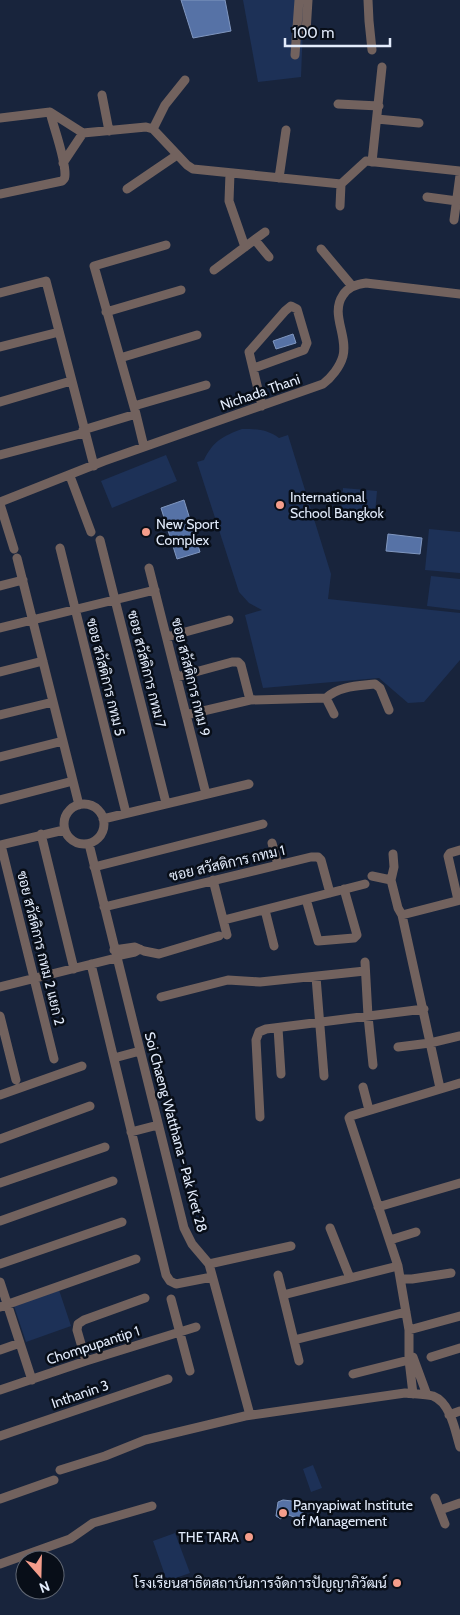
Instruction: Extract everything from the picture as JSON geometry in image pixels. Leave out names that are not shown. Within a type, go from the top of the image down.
[{"type":"street","points":[[295,55],[299,0]]},
{"type":"street","points":[[306,32],[308,0]]},
{"type":"street","points":[[368,0],[368,21],[372,50]]},
{"type":"street","points":[[372,162],[382,67]]},
{"type":"street","points":[[153,129],[165,105],[185,80]]},
{"type":"street","points":[[102,95],[109,131]]},
{"type":"street","points":[[338,104],[379,106]]},
{"type":"street","points":[[0,194],[62,181],[66,175],[50,112]]},
{"type":"street","points":[[0,118],[50,112],[83,133],[146,127],[153,129],[187,166],[193,169],[341,184]]},
{"type":"street","points":[[377,119],[419,123]]},
{"type":"street","points":[[279,178],[286,130]]},
{"type":"street","points":[[63,163],[83,133]]},
{"type":"street","points":[[127,189],[177,155]]},
{"type":"street","points":[[340,206],[341,184],[366,161],[460,170]]},
{"type":"street","points":[[230,172],[229,201],[245,247]]},
{"type":"street","points":[[454,220],[460,175]]},
{"type":"street","points":[[427,197],[457,201]]},
{"type":"street","points":[[214,270],[266,232]]},
{"type":"street","points":[[255,240],[269,257]]},
{"type":"street","points":[[144,447],[94,266],[166,245]]},
{"type":"street","points":[[321,249],[352,286],[366,283],[460,294]]},
{"type":"street","points":[[0,293],[46,281],[94,466]]},
{"type":"street","name":"Nichada Thani","points":[[0,503],[144,447],[322,384],[332,375],[343,356],[337,306],[345,292],[352,286]]},
{"type":"street","points":[[106,312],[181,290]]},
{"type":"street","points":[[254,368],[304,350],[306,347],[305,335],[297,309],[294,306],[284,311],[250,349],[250,355],[262,406]]},
{"type":"street","points":[[0,347],[59,332]]},
{"type":"street","points":[[120,358],[197,335]]},
{"type":"street","points":[[0,402],[71,381]]},
{"type":"street","points":[[0,455],[84,431],[135,410],[206,385]]},
{"type":"street","points":[[70,476],[90,532]]},
{"type":"street","points":[[0,503],[14,549]]},
{"type":"street","name":"ซอย สวัสดิการ กทม 7","points":[[100,540],[166,803]]},
{"type":"street","name":"ซอย สวัสดิการ กทม 5","points":[[60,548],[126,813]]},
{"type":"street","points":[[17,558],[79,805]]},
{"type":"street","name":"ซอย สวัสดิการ กทม 9","points":[[149,568],[206,794]]},
{"type":"street","points":[[0,586],[23,580]]},
{"type":"street","points":[[0,628],[155,590]]},
{"type":"street","points":[[167,637],[229,620]]},
{"type":"street","points":[[0,672],[43,661]]},
{"type":"street","points":[[177,677],[238,662],[241,665],[250,700]]},
{"type":"street","points":[[186,715],[250,700],[326,698],[340,689],[375,684],[380,688],[389,710]]},
{"type":"street","points":[[326,698],[334,714]]},
{"type":"street","points":[[0,715],[53,702]]},
{"type":"street","points":[[0,758],[63,741]]},
{"type":"street","points":[[0,800],[73,781]]},
{"type":"street","points":[[103,819],[249,784]]},
{"type":"street","points":[[86,804],[94,807],[100,812],[103,819],[104,827],[101,835],[89,844],[73,842],[67,837],[64,830],[66,814],[72,808],[79,805],[86,804]]},
{"type":"street","points":[[94,867],[263,824]]},
{"type":"street","points":[[0,845],[64,830]]},
{"type":"street","points":[[41,834],[74,969]]},
{"type":"street","points":[[272,843],[278,864]]},
{"type":"street","name":"Soi Chaeng Watthana - Pak Kret 28","points":[[89,844],[184,1228],[192,1244],[208,1264],[250,1415]]},
{"type":"street","name":"ซอย สวัสดิการ กทม 2 แยก 2","points":[[0,845],[54,1059]]},
{"type":"street","points":[[402,914],[459,900],[448,856],[450,853],[460,850]]},
{"type":"street","points":[[393,854],[394,867],[391,880],[398,908],[402,914],[440,1088]]},
{"type":"street","name":"ซอย สวัสดิการ กทม 1","points":[[104,907],[278,864],[318,857],[321,860],[330,893]]},
{"type":"street","points":[[372,876],[391,880]]},
{"type":"street","points":[[0,987],[91,964],[134,947],[159,954],[223,935],[224,920],[213,880]]},
{"type":"street","points":[[224,920],[365,884]]},
{"type":"street","points":[[306,899],[318,941],[354,938],[357,935],[344,890]]},
{"type":"street","points":[[265,910],[274,946]]},
{"type":"street","points":[[91,964],[166,1275],[170,1281],[176,1284],[212,1277]]},
{"type":"street","points":[[162,997],[228,980],[254,982],[316,977],[365,966],[372,1065]]},
{"type":"street","points":[[316,977],[324,1076]]},
{"type":"street","points":[[260,1117],[256,1036],[259,1032],[266,1029],[424,1009]]},
{"type":"street","points":[[0,1016],[16,1080]]},
{"type":"street","points":[[278,1028],[282,1074]]},
{"type":"street","points":[[398,1047],[430,1043],[460,1036]]},
{"type":"street","points":[[114,1058],[140,1052]]},
{"type":"street","points":[[0,1095],[82,1066]]},
{"type":"street","points":[[413,1394],[409,1356],[409,1330],[398,1266],[348,1118],[460,1083]]},
{"type":"street","points":[[363,1087],[369,1110]]},
{"type":"street","points":[[0,1139],[90,1106]]},
{"type":"street","points":[[131,1132],[158,1124]]},
{"type":"street","points":[[0,1184],[104,1147]]},
{"type":"street","points":[[0,1221],[113,1181]]},
{"type":"street","points":[[378,1207],[460,1183]]},
{"type":"street","points":[[0,1264],[122,1222]]},
{"type":"street","points":[[330,1228],[350,1278]]},
{"type":"street","points":[[390,1240],[416,1232]]},
{"type":"street","points":[[208,1264],[292,1246]]},
{"type":"street","points":[[4,1306],[136,1259]]},
{"type":"street","points":[[283,1295],[398,1266]]},
{"type":"street","points":[[401,1279],[451,1273]]},
{"type":"street","points":[[278,1275],[299,1361]]},
{"type":"street","points":[[0,1282],[4,1306],[20,1343],[32,1380]]},
{"type":"street","points":[[86,1361],[77,1330],[78,1324],[84,1320],[145,1298]]},
{"type":"street","points":[[171,1299],[190,1371]]},
{"type":"street","points":[[294,1340],[406,1312]]},
{"type":"street","points":[[409,1330],[460,1316]]},
{"type":"street","name":"Chompupantip 1","points":[[0,1390],[196,1327]]},
{"type":"street","points":[[0,1350],[20,1343]]},
{"type":"street","points":[[431,1357],[460,1348]]},
{"type":"street","points":[[353,1374],[409,1356]]},
{"type":"street","points":[[409,1356],[427,1395]]},
{"type":"street","name":"Inthanin 3","points":[[0,1436],[168,1379]]},
{"type":"street","points":[[60,1470],[105,1456],[145,1440],[250,1415],[405,1393],[438,1398],[446,1406],[460,1447]]},
{"type":"street","points":[[449,1415],[460,1411]]},
{"type":"street","points":[[0,1499],[54,1480]]},
{"type":"street","points":[[435,1498],[445,1524]]},
{"type":"street","points":[[440,1510],[460,1503]]},
{"type":"street","points":[[0,1564],[70,1539],[93,1524],[152,1506]]},
{"type":"shaded area","points":[[181,0],[225,0],[231,31],[193,38]]},
{"type":"shaded area","points":[[243,0],[304,0],[301,77],[258,82]]},
{"type":"shaded area","points":[[293,334],[296,343],[276,349],[273,341]]},
{"type":"shaded area","points":[[242,429],[266,431],[279,438],[288,435],[331,574],[328,599],[460,613],[460,660],[424,702],[408,703],[379,678],[263,688],[245,615],[262,610],[249,603],[239,592],[197,462],[204,460],[211,448],[219,440]]},
{"type":"shaded area","points":[[166,455],[177,481],[112,508],[101,481]]},
{"type":"shaded area","points":[[343,488],[377,491],[375,513],[341,510]]},
{"type":"shaded area","points":[[184,500],[200,552],[177,559],[161,508]]},
{"type":"shaded area","points":[[429,529],[460,532],[460,573],[425,570]]},
{"type":"shaded area","points":[[388,534],[422,538],[420,554],[386,551]]},
{"type":"shaded area","points":[[431,576],[460,579],[460,610],[427,606]]},
{"type":"shaded area","points":[[59,1290],[71,1326],[26,1342],[14,1306]]},
{"type":"shaded area","points":[[313,1465],[322,1488],[311,1492],[303,1469]]},
{"type":"shaded area","points":[[283,1500],[292,1501],[294,1507],[304,1511],[299,1519],[286,1514],[281,1519],[276,1516],[278,1502]]},
{"type":"shaded area","points":[[175,1533],[190,1573],[167,1581],[153,1541]]},
{"type":"place","name":"International School Bangkok","points":[[280,505]]},
{"type":"place","name":"New Sport Complex","points":[[146,532]]},
{"type":"place","name":"Panyapiwat Institute of Management","points":[[283,1513]]},
{"type":"place","name":"THE TARA","points":[[249,1537]]},
{"type":"place","name":"โรงเรียนสาธิตสถาบันการจัดการปัญญาภิวัฒน์","points":[[397,1583]]}]
